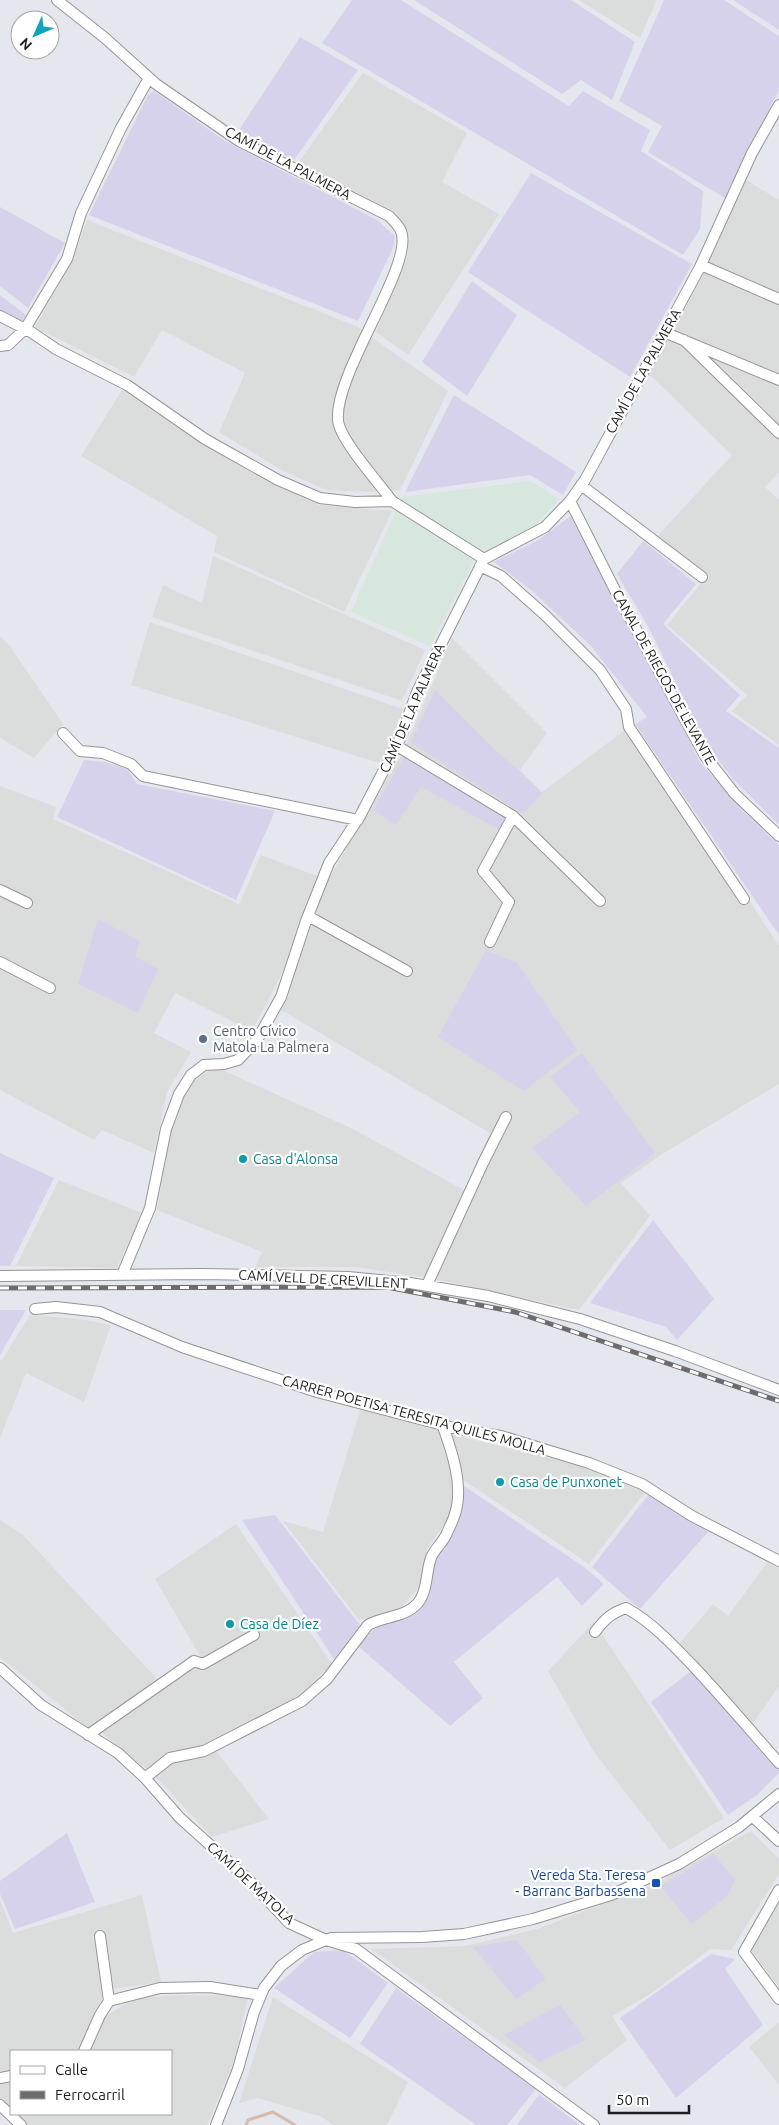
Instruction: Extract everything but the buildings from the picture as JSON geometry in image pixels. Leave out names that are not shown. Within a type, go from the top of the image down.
[{"type":"street","name":"CAMÍ DE LA PALMERA","points":[[57,0],[105,38],[149,78],[239,141],[389,216],[402,231],[402,253],[352,366],[339,402],[338,421],[348,442],[392,502]]},
{"type":"street","points":[[0,346],[8,345],[25,329],[67,259],[81,213],[121,128],[149,78]]},
{"type":"street","name":"CAMÍ DE LA PALMERA","points":[[122,1275],[150,1208],[166,1129],[179,1094],[191,1075],[204,1065],[224,1064],[238,1060],[257,1040],[281,997],[308,916],[329,863],[358,820],[397,746],[417,692],[482,563],[545,527],[570,501],[581,485],[700,265],[752,153],[779,105]]},
{"type":"street","points":[[700,265],[779,299]]},
{"type":"street","points":[[0,316],[56,349],[127,384],[205,439],[278,480],[320,498],[355,502],[392,502],[501,576],[600,670],[626,709],[629,727],[744,899]]},
{"type":"street","points":[[664,332],[779,380]]},
{"type":"street","points":[[684,340],[779,433]]},
{"type":"street","points":[[581,485],[702,576]]},
{"type":"street","name":"CANAL DE RIEGOS DE LEVANTE","points":[[570,501],[618,596],[704,756],[735,794],[779,836]]},
{"type":"street","points":[[63,733],[80,751],[103,753],[131,764],[143,776],[358,820]]},
{"type":"street","points":[[397,746],[513,816],[600,901]]},
{"type":"street","points":[[490,942],[509,902],[483,872],[513,816]]},
{"type":"street","points":[[0,890],[27,903]]},
{"type":"street","points":[[308,916],[407,971]]},
{"type":"street","points":[[0,962],[50,988]]},
{"type":"street","points":[[427,1285],[483,1163],[506,1118]]},
{"type":"street","name":"CAMÍ VELL DE CREVILLENT","points":[[0,1276],[348,1277],[427,1285],[488,1296],[580,1319],[675,1351],[779,1390]]},
{"type":"street","name":"CARRER POETISA TERESITA QUILES MOLLA","points":[[36,1309],[56,1307],[100,1312],[182,1347],[317,1392],[442,1424],[501,1436],[589,1463],[642,1484],[692,1516],[779,1561]]},
{"type":"street","points":[[145,1778],[170,1758],[204,1751],[302,1700],[328,1679],[368,1625],[376,1620],[402,1615],[417,1604],[428,1578],[430,1560],[444,1539],[456,1513],[458,1489],[452,1449],[442,1424]]},
{"type":"street","points":[[594,1632],[605,1619],[617,1611],[626,1608],[635,1613],[672,1644],[779,1763]]},
{"type":"street","points":[[88,1735],[194,1661],[203,1664],[254,1635]]},
{"type":"street","name":"CAMÍ DE MATOLA","points":[[0,1668],[41,1704],[118,1753],[145,1778],[180,1818],[249,1880],[289,1923],[326,1940],[356,1949],[594,2125]]},
{"type":"street","points":[[216,2125],[238,2069],[264,1988],[281,1966],[302,1950],[326,1940],[464,1934],[533,1919],[611,1895],[679,1864],[753,1816],[779,1794]]},
{"type":"street","points":[[753,1816],[779,1841]]},
{"type":"street","points":[[779,1890],[744,1952],[779,1999]]},
{"type":"street","points":[[84,2050],[100,2015],[109,2001],[100,1936]]},
{"type":"street","points":[[109,2001],[160,1988],[210,1987],[261,1995]]},
{"type":"street","points":[[0,2105],[10,2115]]},
{"type":"street","points":[[10,2115],[21,2125]]},
{"type":"shaded area","points":[[352,0],[401,0],[569,106],[583,91],[650,130],[641,151],[703,191],[700,229],[683,255],[322,43]]},
{"type":"shaded area","points":[[414,0],[571,0],[635,42],[612,100],[581,80],[562,94]]},
{"type":"shaded area","points":[[579,0],[657,0],[640,38]]},
{"type":"shaded area","points":[[664,0],[724,0],[779,36],[779,90],[725,198],[648,152],[662,126],[619,101]]},
{"type":"shaded area","points":[[733,0],[779,0],[779,30]]},
{"type":"shaded area","points":[[300,37],[358,70],[294,160],[239,130]]},
{"type":"shaded area","points":[[363,73],[467,133],[442,182],[499,214],[408,355],[376,332],[407,257],[410,234],[395,212],[298,163]]},
{"type":"shaded area","points":[[154,91],[225,141],[377,220],[395,236],[394,246],[358,321],[89,215],[148,95]]},
{"type":"shaded area","points":[[531,173],[692,264],[630,377],[468,272]]},
{"type":"shaded area","points":[[746,180],[779,200],[779,472],[765,487],[779,500],[779,745],[732,711],[747,695],[667,625],[701,583],[652,542],[732,455],[647,372]]},
{"type":"shaded area","points":[[0,207],[65,243],[28,308],[0,286]]},
{"type":"shaded area","points":[[87,220],[356,326],[448,391],[400,490],[370,492],[327,490],[283,471],[219,432],[245,373],[162,330],[134,377],[35,327],[72,262]]},
{"type":"shaded area","points":[[472,281],[517,315],[467,396],[422,362]]},
{"type":"shaded area","points":[[0,295],[26,315],[22,321],[0,310]]},
{"type":"shaded area","points":[[122,390],[196,440],[266,481],[319,505],[392,511],[344,612],[214,552],[217,536],[81,456]]},
{"type":"shaded area","points":[[454,395],[576,472],[563,495],[530,475],[405,492]]},
{"type":"shaded area","points":[[531,481],[559,499],[536,525],[474,561],[430,646],[351,612],[402,497]]},
{"type":"shaded area","points":[[572,515],[671,701],[699,761],[741,809],[779,845],[779,935],[635,724],[647,717],[591,646],[531,590],[494,562],[538,540]]},
{"type":"shaded area","points":[[643,541],[696,584],[663,624],[740,695],[726,711],[779,748],[779,825],[732,778],[704,741],[650,630],[617,574]]},
{"type":"shaded area","points":[[213,556],[425,650],[402,701],[152,617],[163,585],[202,603]]},
{"type":"shaded area","points":[[150,622],[403,709],[395,737],[379,763],[131,685]]},
{"type":"shaded area","points":[[0,636],[9,645],[63,724],[34,758],[0,738]]},
{"type":"shaded area","points":[[452,638],[547,733],[520,770],[542,792],[629,727],[743,905],[750,902],[779,946],[779,1084],[662,1154],[621,1183],[650,1216],[579,1310],[429,1278],[355,1267],[255,1267],[262,1252],[157,1210],[171,1127],[187,1087],[206,1072],[220,1069],[351,1128],[464,1190],[490,1133],[281,1010],[328,880],[404,750]]},
{"type":"shaded area","points":[[435,690],[496,751],[542,793],[523,814],[411,743]]},
{"type":"shaded area","points":[[404,757],[506,818],[500,830],[421,787],[396,825],[373,810]]},
{"type":"shaded area","points":[[84,760],[105,762],[127,769],[137,784],[275,811],[236,900],[57,817]]},
{"type":"shaded area","points":[[0,786],[56,807],[53,819],[239,904],[261,855],[317,876],[283,971],[252,1031],[175,993],[154,1033],[191,1052],[167,1092],[154,1153],[102,1130],[94,1140],[0,1090]]},
{"type":"shaded area","points":[[98,919],[140,941],[135,957],[158,969],[138,1013],[78,984]]},
{"type":"shaded area","points":[[486,950],[517,963],[577,1050],[524,1091],[438,1037]]},
{"type":"shaded area","points":[[582,1053],[655,1153],[586,1206],[532,1148],[580,1112],[550,1077]]},
{"type":"shaded area","points":[[0,1153],[54,1178],[10,1266],[0,1266]]},
{"type":"shaded area","points":[[59,1180],[142,1213],[117,1268],[16,1266]]},
{"type":"shaded area","points":[[653,1220],[714,1299],[677,1340],[666,1327],[590,1303]]},
{"type":"shaded area","points":[[0,1310],[26,1310],[0,1355]]},
{"type":"shaded area","points":[[30,1315],[79,1319],[111,1325],[84,1402],[26,1373],[0,1438],[0,1360],[2,1360]]},
{"type":"shaded area","points":[[361,1407],[443,1432],[580,1465],[645,1492],[589,1564],[456,1475],[450,1516],[427,1549],[419,1587],[399,1610],[359,1620],[283,1521],[323,1532]]},
{"type":"shaded area","points":[[461,1484],[584,1567],[604,1584],[582,1606],[557,1577],[454,1662],[483,1698],[450,1726],[358,1646],[382,1621],[405,1620],[423,1606],[430,1587],[436,1559],[445,1549],[457,1523]]},
{"type":"shaded area","points":[[649,1494],[708,1532],[640,1609],[592,1567]]},
{"type":"shaded area","points":[[275,1515],[360,1625],[334,1659],[242,1520]]},
{"type":"shaded area","points":[[0,1520],[23,1535],[158,1680],[88,1728],[0,1657]]},
{"type":"shaded area","points":[[236,1524],[332,1664],[305,1691],[266,1719],[210,1743],[269,1819],[212,1837],[154,1775],[98,1730],[203,1661],[155,1579]]},
{"type":"shaded area","points":[[767,1563],[779,1568],[779,1686],[753,1723],[680,1643],[713,1604],[728,1616]]},
{"type":"shaded area","points":[[594,1622],[724,1818],[670,1850],[594,1752],[548,1671]]},
{"type":"shaded area","points":[[691,1671],[779,1770],[779,1773],[757,1795],[728,1815],[651,1702]]},
{"type":"shaded area","points":[[751,1831],[779,1859],[779,1874],[731,1950],[710,1949],[650,1994],[612,2016],[627,2040],[565,2088],[371,1949],[465,1946],[537,1929],[653,1885]]},
{"type":"shaded area","points":[[67,1833],[95,1902],[15,1929],[0,1894],[0,1881]]},
{"type":"shaded area","points":[[714,1854],[735,1880],[727,1896],[692,1924],[660,1886]]},
{"type":"shaded area","points":[[142,1895],[161,1982],[105,1990],[80,2050],[10,2050],[10,2071],[0,2073],[0,1900],[13,1933]]},
{"type":"shaded area","points":[[779,1900],[779,1987],[750,1949]]},
{"type":"shaded area","points":[[517,1940],[546,1979],[516,1999],[473,1947]]},
{"type":"shaded area","points":[[343,1950],[388,1983],[350,2038],[274,1988],[314,1952]]},
{"type":"shaded area","points":[[711,1954],[735,1959],[725,1969],[763,2025],[676,2098],[620,2018]]},
{"type":"shaded area","points":[[396,1988],[536,2089],[507,2125],[476,2125],[360,2044]]},
{"type":"shaded area","points":[[181,1995],[248,1996],[235,2059],[207,2125],[25,2125],[15,2115],[172,2115],[172,2050],[88,2050],[106,2016],[135,1998]]},
{"type":"shaded area","points":[[273,1997],[408,2082],[387,2125],[333,2125],[322,2117],[258,2098],[239,2103]]},
{"type":"shaded area","points":[[560,2005],[586,2040],[539,2062],[504,2035]]},
{"type":"shaded area","points":[[779,2022],[779,2085],[749,2047]]},
{"type":"shaded area","points":[[10,2080],[10,2110],[0,2099],[0,2081]]},
{"type":"shaded area","points":[[539,2094],[580,2125],[517,2125]]},
{"type":"waterway","points":[[246,2125],[248,2120],[273,2112],[295,2125]]},
{"type":"railway","points":[[0,1288],[387,1287],[515,1312],[779,1401]]},
{"type":"place","name":"Centro Cívico Matola La Palmera","points":[[203,1039]]},
{"type":"place","name":"Casa d'Alonsa","points":[[243,1159]]},
{"type":"place","name":"Casa de Punxonet","points":[[500,1482]]},
{"type":"place","name":"Casa de Díez","points":[[230,1624]]},
{"type":"place","name":"Vereda Sta. Teresa - Barranc Barbassena","points":[[656,1883]]}]
